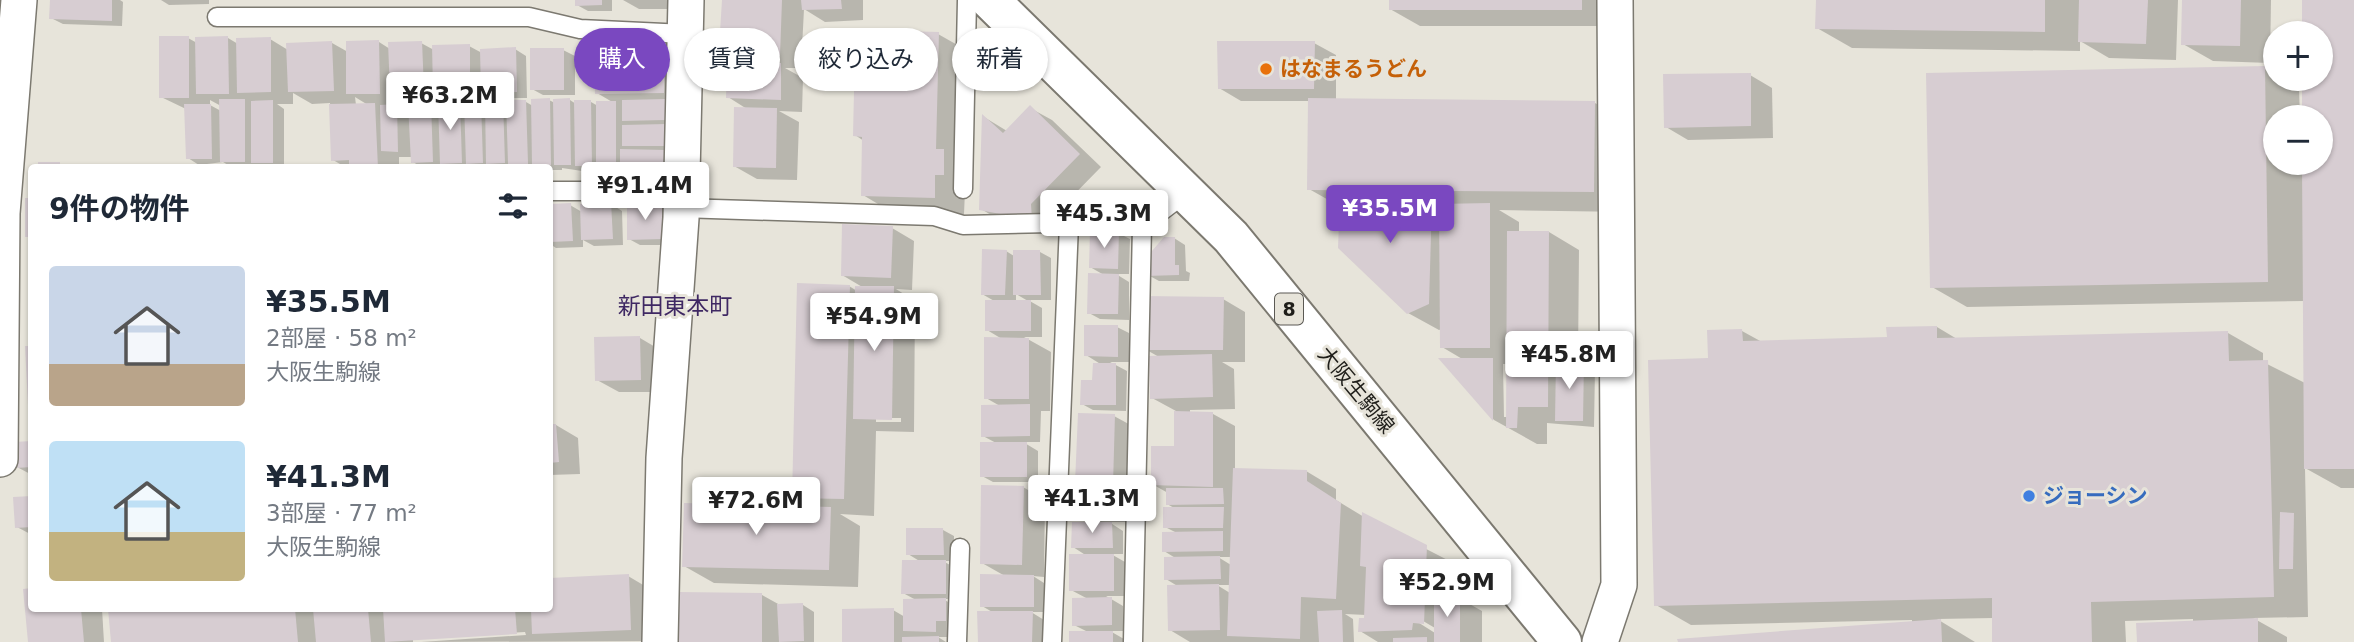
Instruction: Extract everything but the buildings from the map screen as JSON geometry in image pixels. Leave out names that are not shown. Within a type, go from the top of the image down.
[{"type":"main road","name":"大阪生駒線","points":[[988,2],[1231,237],[1562,642]]},
{"type":"street","points":[[0,459],[2,213],[19,0]]},
{"type":"street","points":[[685,28],[686,0]]},
{"type":"street","points":[[1600,642],[1619,585],[1615,0]]},
{"type":"street","points":[[660,642],[664,458],[681,199],[684,75]]},
{"type":"lane","points":[[963,190],[988,2]]},
{"type":"lane","points":[[218,17],[529,17],[580,29],[684,34]]},
{"type":"lane","points":[[553,191],[934,216],[963,225],[1148,221]]},
{"type":"lane","points":[[1133,642],[1142,226],[1185,193]]},
{"type":"lane","points":[[1052,642],[1069,224]]},
{"type":"lane","points":[[957,642],[960,548]]},
{"type":"place","name":"はなまるうどん","points":[[1266,69]]},
{"type":"place","name":"ジョーシン","points":[[2029,496]]},
{"type":"district","name":"新田東本町","points":[[675,306]]}]
